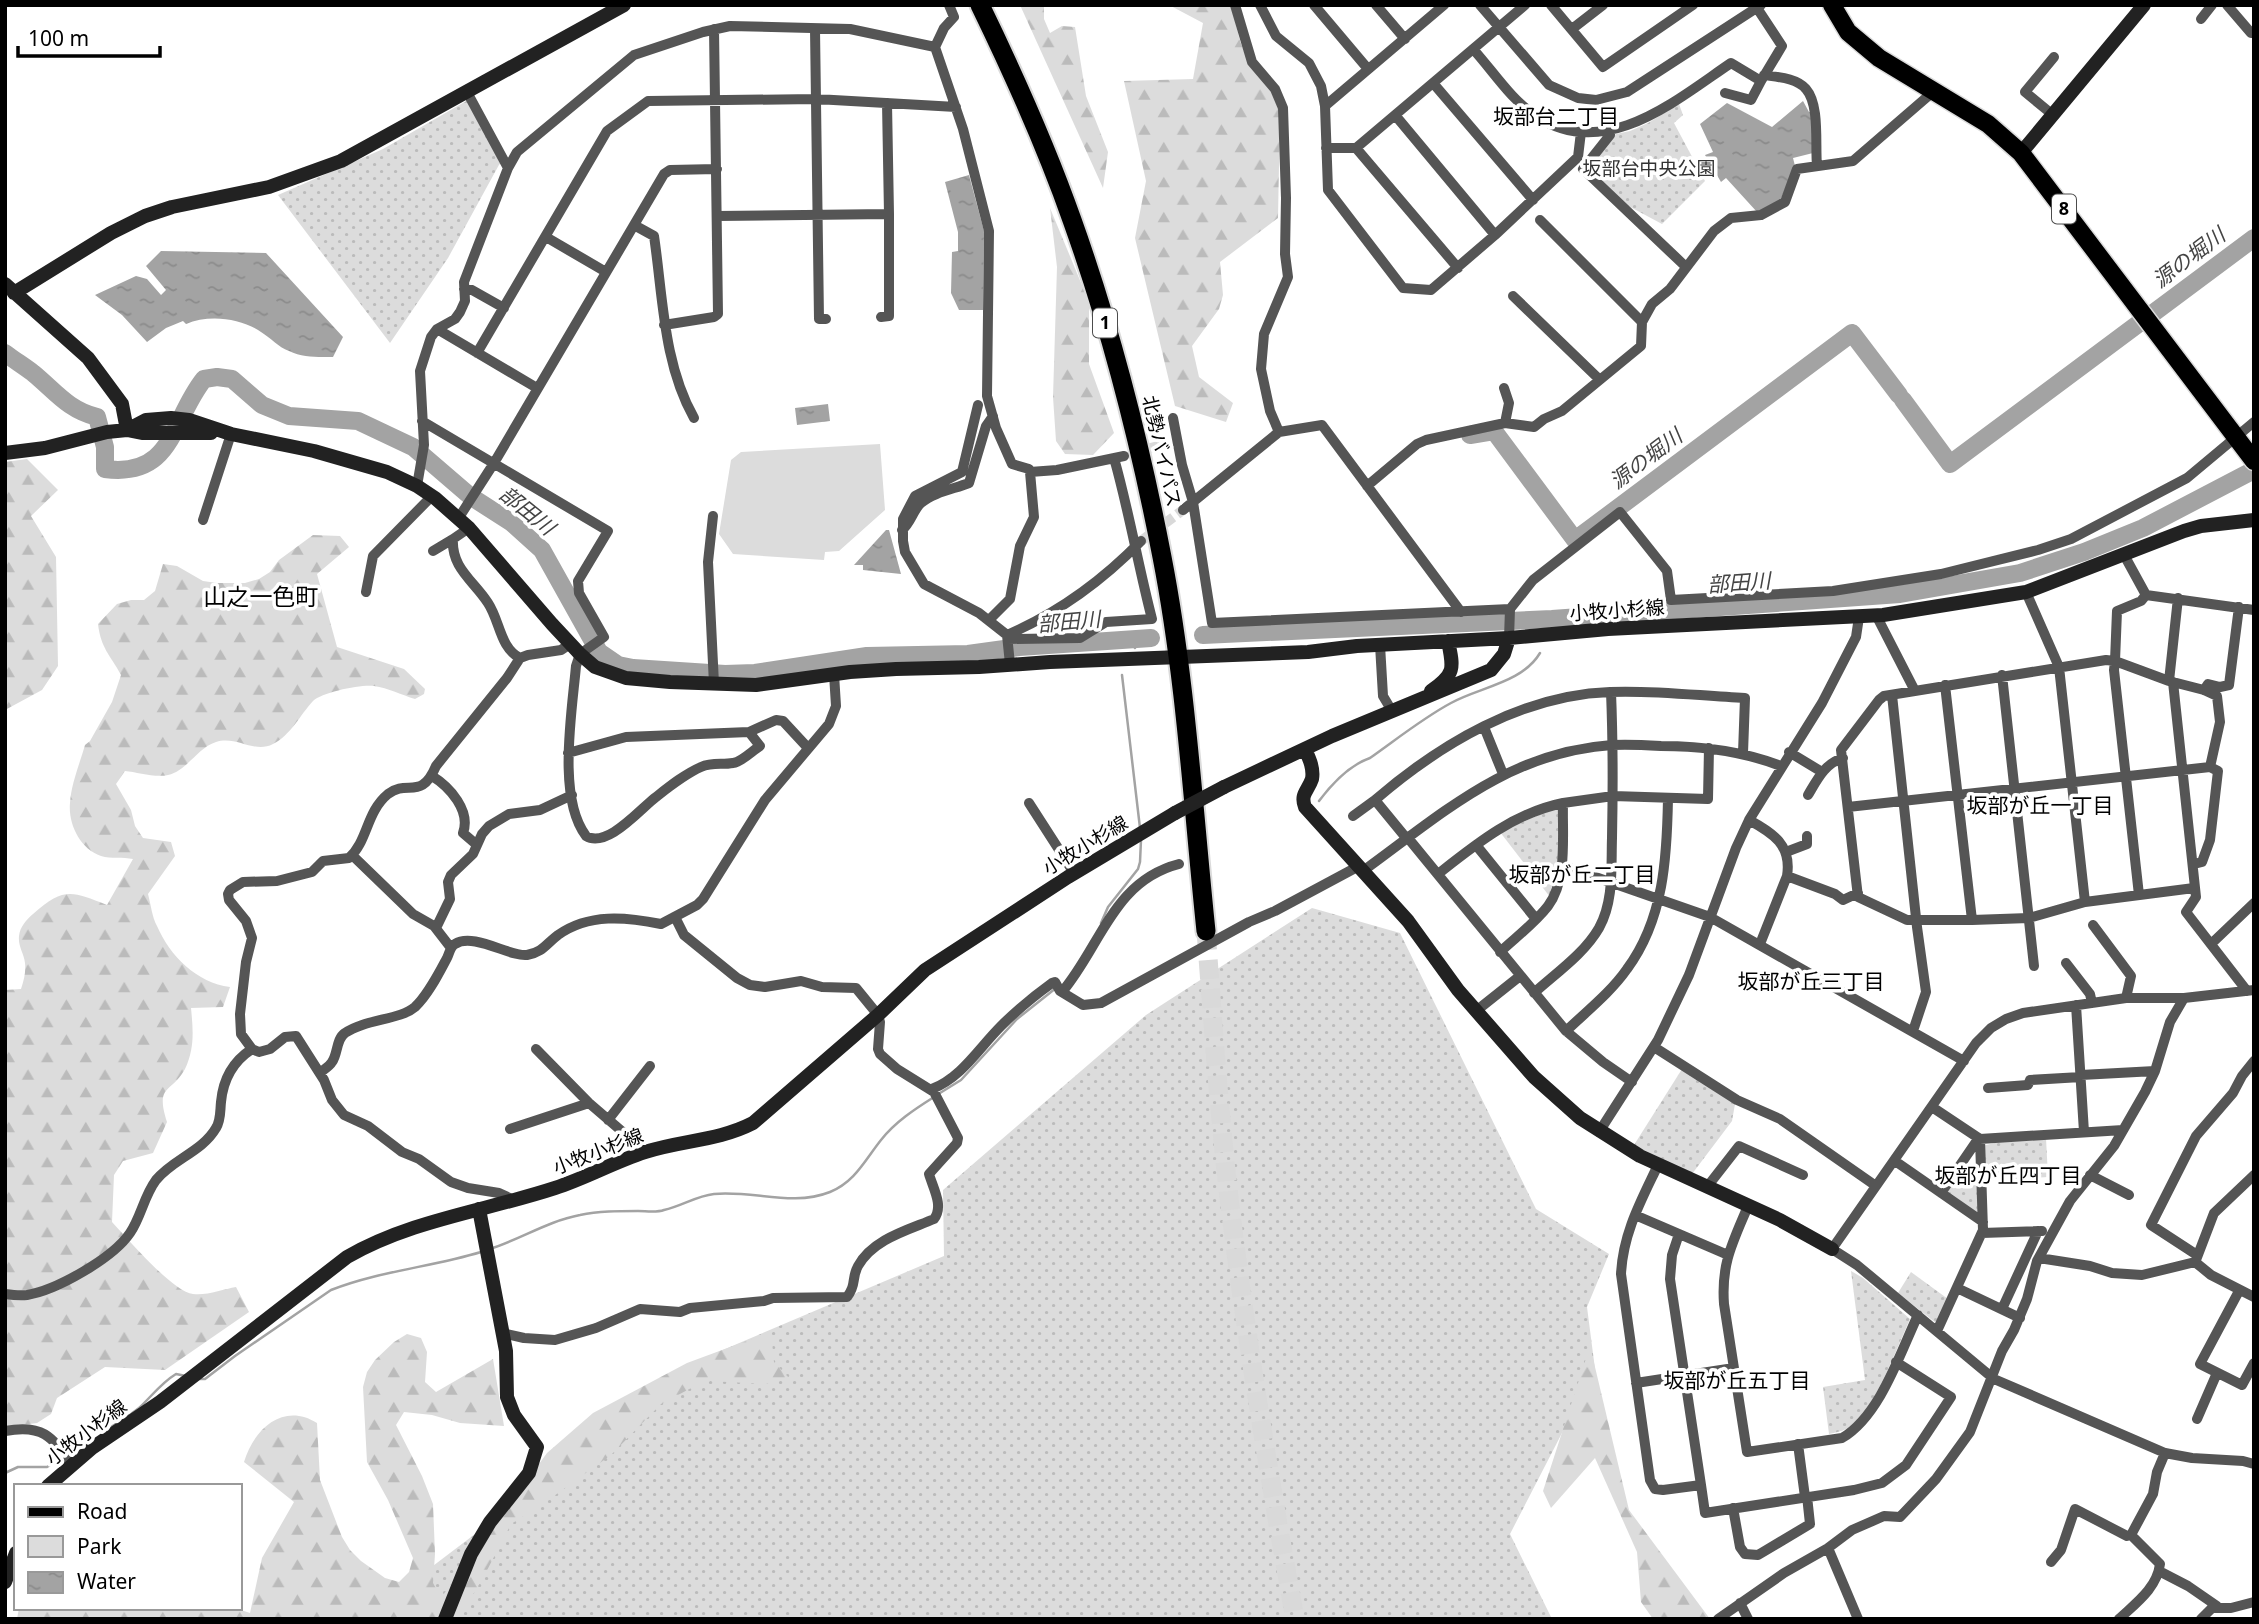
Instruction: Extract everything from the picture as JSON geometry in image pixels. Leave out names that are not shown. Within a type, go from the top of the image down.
[{"type":"highway","name":"北勢バイパス","points":[[980,5],[1015,78],[1072,219],[1098,298],[1142,461],[1163,559],[1178,657],[1206,931]]},
{"type":"main road","name":"8","points":[[1832,5],[1849,32],[1879,58],[1988,124],[2021,153],[2254,461]]},
{"type":"street","points":[[127,430],[122,404],[94,367],[10,289],[136,220],[172,207],[269,187],[308,175],[366,149],[624,5]]},
{"type":"street","points":[[949,5],[954,17],[935,47],[956,107],[989,231],[987,396],[996,428],[1012,464],[1029,469],[1034,517],[1020,546],[1010,599],[990,620]]},
{"type":"street","points":[[1235,5],[1252,62],[1275,89],[1283,108],[1286,198],[1284,254],[1288,277],[1264,334],[1261,369],[1270,411],[1279,432]]},
{"type":"street","points":[[1260,5],[1276,36],[1304,58],[1321,86],[1325,106],[1328,190],[1403,288],[1431,290],[1458,268],[1578,157],[1581,132]]},
{"type":"street","points":[[1314,5],[1368,69]]},
{"type":"street","points":[[1376,5],[1405,39]]},
{"type":"street","points":[[1480,5],[1549,85],[1578,98],[1596,100],[1627,92],[1759,6],[1782,46],[1751,100],[1725,93]]},
{"type":"street","points":[[1326,148],[1356,148],[1525,5]]},
{"type":"street","points":[[1551,5],[1603,67],[1693,5]]},
{"type":"street","points":[[1572,29],[1603,5]]},
{"type":"street","points":[[2021,153],[2144,5]]},
{"type":"street","points":[[2201,19],[2212,5]]},
{"type":"street","points":[[2227,5],[2251,33],[2254,33]]},
{"type":"street","points":[[1325,106],[1441,6]]},
{"type":"street","points":[[416,486],[424,445],[420,371],[431,337],[437,329],[455,319],[460,312],[465,300],[464,282],[508,168],[517,152],[634,55],[714,29],[730,26],[850,29],[935,47]]},
{"type":"street","points":[[664,325],[714,317],[718,314],[714,29]]},
{"type":"street","points":[[815,29],[818,319],[826,318]]},
{"type":"street","points":[[1473,49],[1520,103],[1535,116],[1559,127],[1581,132],[1610,131],[1638,123],[1731,63],[1762,78],[1788,79],[1806,88],[1816,111],[1817,166]]},
{"type":"street","points":[[2053,115],[2025,92],[2054,57]]},
{"type":"street","points":[[1433,83],[1533,200]]},
{"type":"street","points":[[1367,486],[1417,444],[1441,435],[1505,423],[1534,426],[1562,411],[1641,346],[1642,322],[1652,304],[1670,289],[1685,266],[1720,224],[1731,218],[1761,215],[1785,202],[1797,169],[1853,162],[1934,91]]},
{"type":"street","points":[[467,92],[508,168]]},
{"type":"street","points":[[477,353],[607,131],[648,101],[816,99],[956,107]]},
{"type":"street","points":[[881,317],[889,316],[887,103]]},
{"type":"street","points":[[1395,115],[1495,235]]},
{"type":"street","points":[[1610,131],[1610,135],[1583,169],[1685,266]]},
{"type":"street","points":[[1356,148],[1458,268]]},
{"type":"street","points":[[433,551],[453,539],[464,523],[469,504],[664,174],[670,170],[717,169]]},
{"type":"street","points":[[718,216],[889,214]]},
{"type":"street","points":[[1540,220],[1642,322]]},
{"type":"street","points":[[634,225],[654,236],[664,325],[682,395],[694,418]]},
{"type":"street","points":[[546,237],[606,272]]},
{"type":"street","points":[[464,289],[472,290],[504,308]]},
{"type":"street","points":[[1513,296],[1599,379]]},
{"type":"street","points":[[437,329],[537,388]]},
{"type":"street","points":[[1504,388],[1509,403],[1505,423]]},
{"type":"street","points":[[978,405],[962,472],[915,496],[903,519],[902,530],[909,562],[924,584],[990,620],[1008,639],[1010,661]]},
{"type":"street","points":[[902,530],[909,524],[921,503],[941,492],[969,483],[986,426],[993,416]]},
{"type":"street","points":[[5,453],[46,448],[127,430],[146,420],[171,418],[188,426],[362,463],[416,486],[464,523],[595,667],[625,678],[756,685],[834,674],[1010,661],[1308,652],[1448,641],[1509,633],[1510,612],[1533,580],[1620,512],[1667,571],[1671,600],[1833,592],[1904,581],[1983,565],[2071,539],[2187,478],[2254,422]]},
{"type":"street","points":[[1173,418],[1182,465],[1193,502],[1212,623],[1510,612]]},
{"type":"street","points":[[422,421],[608,531],[578,582],[579,593],[604,637],[580,648],[527,654],[520,658],[436,766],[432,776],[419,787],[393,791],[380,801],[352,855],[344,860],[323,861],[312,872],[277,881],[243,882],[229,892],[229,900],[246,920],[252,938],[246,962],[239,1022],[241,1034],[252,1049],[259,1052],[270,1049],[285,1038],[296,1036],[320,1073],[332,1100],[344,1115],[368,1126],[402,1152],[419,1159],[451,1182],[499,1193],[514,1200]]},
{"type":"street","points":[[1183,510],[1279,432],[1322,425],[1461,612]]},
{"type":"street","points":[[127,430],[142,433],[188,426]]},
{"type":"street","points":[[203,520],[231,434]]},
{"type":"street","points":[[1166,444],[1178,441]]},
{"type":"street","points":[[1008,639],[1080,638],[1106,622],[1152,619],[1119,457],[1057,470],[1030,472]]},
{"type":"street","points":[[366,592],[373,556],[432,496]]},
{"type":"street","points":[[713,516],[708,562],[714,682]]},
{"type":"street","name":"小牧小杉線","points":[[50,1484],[70,1463],[192,1377],[347,1257],[405,1230],[556,1188],[646,1152],[732,1133],[753,1123],[878,1015],[925,970],[1074,873],[1224,787],[1305,749],[1491,670],[1504,654],[1509,633],[1876,615],[2026,592],[2201,526],[2254,520]]},
{"type":"street","points":[[453,539],[453,552],[462,574],[490,606],[508,649],[520,658]]},
{"type":"street","points":[[1008,639],[1058,610],[1125,559],[1138,545]]},
{"type":"street","points":[[2123,554],[2146,595]]},
{"type":"street","points":[[2026,592],[2059,667],[2085,902]]},
{"type":"street","points":[[2146,595],[2178,597],[2254,610]]},
{"type":"street","points":[[2139,895],[2115,661],[2117,611],[2141,601],[2146,595]]},
{"type":"street","points":[[2178,597],[2171,681],[2196,897],[2186,912],[2250,990]]},
{"type":"street","points":[[2204,690],[2208,684],[2220,687],[2229,685],[2239,607]]},
{"type":"street","points":[[1876,615],[1915,691]]},
{"type":"street","points":[[1599,1132],[1654,1047],[1678,1002],[1749,820],[1822,703],[1856,637],[1859,617]]},
{"type":"street","points":[[1413,704],[1445,681],[1452,672],[1453,662],[1448,641]]},
{"type":"street","points":[[1380,645],[1383,696],[1392,711]]},
{"type":"street","points":[[580,648],[567,769],[583,833],[590,839],[603,839],[630,820],[649,802],[694,771],[715,764],[736,764],[760,746],[749,732]]},
{"type":"street","points":[[2194,888],[2085,902],[2029,918],[1907,920],[1860,899],[1841,750],[1843,744],[1884,696],[2106,660],[2217,696],[2220,722],[2210,767]]},
{"type":"street","points":[[320,1073],[334,1060],[342,1035],[364,1023],[397,1015],[415,1007],[438,974],[451,948],[460,942],[498,946],[518,955],[531,954],[542,951],[555,937],[569,929],[592,920],[633,918],[661,924],[697,905],[710,890],[765,800],[834,715],[834,674]]},
{"type":"street","points":[[2002,675],[2034,966]]},
{"type":"street","points":[[1945,685],[1972,920]]},
{"type":"street","points":[[1534,993],[1578,954],[1594,936],[1604,916],[1611,883],[1611,692]]},
{"type":"street","points":[[1353,816],[1405,774],[1483,727],[1547,703],[1611,692],[1745,698],[1743,753]]},
{"type":"street","points":[[1892,695],[1926,992],[1913,1031]]},
{"type":"street","points":[[568,753],[626,737],[749,732],[776,720],[783,721],[808,748]]},
{"type":"street","points":[[1483,727],[1503,774]]},
{"type":"street","points":[[1059,989],[1083,1004],[1101,1003],[1249,922],[1361,868],[1457,801],[1503,774],[1536,761],[1613,745],[1709,748],[1743,753],[1781,766]]},
{"type":"street","points":[[1438,874],[1511,822],[1563,803],[1613,796],[1708,799],[1709,748]]},
{"type":"street","points":[[1305,749],[1312,771],[1312,779],[1303,796],[1308,811],[1408,921],[1476,1011],[1548,1091],[1599,1132],[1658,1165],[1804,1232],[1832,1249],[1857,1265],[1992,1376],[2031,1396],[2165,1453],[2254,1464]]},
{"type":"street","points":[[1789,752],[1822,772]]},
{"type":"street","points":[[1808,795],[1833,760],[1843,758]]},
{"type":"street","points":[[1848,807],[2210,767],[2218,771],[2210,841],[2202,862],[2194,864]]},
{"type":"street","points":[[432,776],[463,809],[463,833],[477,845]]},
{"type":"street","points":[[436,928],[450,899],[448,882],[451,875],[469,859],[485,830],[509,814],[540,810],[572,795]]},
{"type":"street","points":[[1566,1031],[1629,967],[1648,931],[1664,883],[1668,798]]},
{"type":"street","points":[[1375,800],[1566,1031],[1587,1050],[1632,1082]]},
{"type":"street","points":[[1028,803],[1074,873]]},
{"type":"street","points":[[1500,952],[1536,919],[1555,892],[1561,865],[1563,803]]},
{"type":"street","points":[[1749,820],[1776,836],[1786,852],[1787,876],[1760,944]]},
{"type":"street","points":[[1786,852],[1807,844],[1807,836]]},
{"type":"street","points":[[1476,845],[1536,919]]},
{"type":"street","points":[[352,855],[413,914],[436,928],[451,948]]},
{"type":"street","points":[[935,1094],[1022,1006],[1059,989],[1082,966],[1113,910],[1152,873],[1179,863]]},
{"type":"street","points":[[1561,865],[1710,917],[1964,1061]]},
{"type":"street","points":[[1787,876],[1835,894],[1843,900],[1858,893]]},
{"type":"street","points":[[2211,944],[2254,902]]},
{"type":"street","points":[[502,1332],[524,1338],[555,1340],[596,1328],[640,1309],[680,1312],[690,1308],[773,1298],[846,1297],[854,1288],[854,1276],[859,1264],[880,1243],[934,1219],[938,1213],[929,1174],[957,1143],[958,1138],[935,1094],[897,1069],[880,1054],[878,1015],[856,989],[822,987],[801,981],[757,987],[742,982],[684,935],[675,916]]},
{"type":"street","points":[[2093,925],[2131,976],[2126,999]]},
{"type":"street","points":[[2066,963],[2090,994],[2092,1003]]},
{"type":"street","points":[[1476,1011],[1520,976]]},
{"type":"street","points":[[1832,1249],[1984,1034],[2006,1018],[2023,1013],[2126,999],[2184,998],[2250,990]]},
{"type":"street","points":[[1718,1619],[1852,1530],[1884,1516],[1900,1517],[1936,1479],[1970,1432],[1992,1376],[2020,1318],[2039,1258],[2070,1200],[2114,1146],[2123,1130],[2155,1071],[2170,1022],[2184,998]]},
{"type":"street","points":[[2076,1005],[2084,1132]]},
{"type":"street","points":[[1654,1047],[1737,1100],[1780,1119],[1876,1186]]},
{"type":"street","points":[[5,1294],[25,1295],[46,1289],[102,1261],[115,1250],[132,1230],[155,1182],[213,1133],[219,1122],[221,1097],[227,1075],[252,1049]]},
{"type":"street","points":[[536,1049],[589,1103],[646,1152]]},
{"type":"street","points":[[2254,1061],[2233,1093],[2196,1136],[2151,1225],[2196,1259],[2211,1275],[2254,1297]]},
{"type":"street","points":[[608,1120],[650,1066]]},
{"type":"street","points":[[1988,1088],[2028,1085],[2030,1080],[2155,1071]]},
{"type":"street","points":[[510,1129],[589,1103]]},
{"type":"street","points":[[1932,1107],[1979,1139],[2123,1130]]},
{"type":"street","points":[[1941,1193],[1979,1139]]},
{"type":"street","points":[[1937,1331],[1983,1228],[1979,1139]]},
{"type":"street","points":[[1707,1188],[1739,1146],[1803,1175]]},
{"type":"street","points":[[1895,1161],[1941,1193],[1983,1228],[2055,1230]]},
{"type":"street","points":[[1658,1165],[1634,1215],[1623,1250],[1620,1284],[1653,1486],[1663,1490],[1701,1485]]},
{"type":"street","points":[[2090,1175],[2129,1195]]},
{"type":"street","points":[[2196,1259],[2214,1213],[2254,1175]]},
{"type":"street","points":[[1748,1206],[1728,1255],[1723,1291],[1747,1452],[1842,1438],[1858,1426],[1882,1391],[1917,1315]]},
{"type":"street","points":[[445,1619],[471,1554],[490,1522],[529,1473],[537,1447],[514,1415],[507,1397],[506,1351],[479,1209]]},
{"type":"street","points":[[1634,1215],[1728,1255]]},
{"type":"street","points":[[2001,1309],[2038,1231]]},
{"type":"street","points":[[1679,1234],[1672,1255],[1670,1279],[1705,1513],[1854,1490],[1882,1483],[1903,1468],[1918,1450],[1951,1397],[1896,1362]]},
{"type":"street","points":[[2039,1258],[2090,1265],[2112,1273],[2129,1275],[2142,1275],[2196,1259]]},
{"type":"street","points":[[1957,1288],[2020,1318]]},
{"type":"street","points":[[2239,1291],[2200,1364],[2242,1385],[2253,1366]]},
{"type":"street","points":[[1636,1383],[1734,1368]]},
{"type":"street","points":[[2197,1419],[2217,1373]]},
{"type":"street","points":[[5,1432],[25,1430],[45,1433],[70,1463]]},
{"type":"street","points":[[1733,1508],[1740,1547],[1745,1554],[1753,1556],[1810,1524],[1798,1444]]},
{"type":"street","points":[[2131,1535],[2153,1494],[2157,1472],[2165,1453]]},
{"type":"street","points":[[2051,1562],[2061,1550],[2075,1509],[2127,1536],[2131,1535],[2160,1564],[2149,1589],[2119,1619]]},
{"type":"street","points":[[1828,1548],[1858,1619]]},
{"type":"street","points":[[5,1582],[14,1558]]},
{"type":"street","points":[[2159,1571],[2188,1586],[2217,1606],[2231,1608],[2254,1602]]},
{"type":"street","points":[[1740,1603],[1748,1619]]},
{"type":"street","points":[[2201,1619],[2217,1606]]},
{"type":"green space","points":[[1020,5],[1044,5],[1044,19],[1050,33],[1062,26],[1075,27],[1086,96],[1108,152],[1103,188]]},
{"type":"green space","points":[[1169,5],[1231,5],[1249,64],[1271,91],[1280,113],[1278,218],[1220,262],[1223,295],[1219,309],[1192,346],[1199,377],[1233,403],[1226,422],[1175,406],[1135,238],[1146,181],[1124,81],[1193,79],[1203,23]]},
{"type":"green space","points":[[468,100],[500,163],[448,258],[390,343],[278,195],[383,149]]},
{"type":"green space","name":"坂部台中央公園","points":[[1679,104],[1683,115],[1674,123],[1705,181],[1662,224],[1621,202],[1587,168],[1608,140],[1616,134],[1648,123]]},
{"type":"green space","points":[[1050,208],[1089,302],[1089,364],[1114,433],[1093,455],[1065,454],[1056,441],[1053,397],[1057,267]]},
{"type":"green space","points":[[880,444],[885,510],[839,551],[825,552],[824,560],[733,554],[719,534],[731,460],[741,452]]},
{"type":"green space","points":[[27,459],[58,490],[31,516],[56,557],[58,666],[42,690],[5,710],[5,462]]},
{"type":"green space","points":[[313,535],[340,536],[349,547],[317,574],[337,647],[404,669],[425,689],[424,694],[415,699],[374,686],[352,687],[333,692],[313,701],[290,730],[273,744],[259,747],[223,740],[203,749],[175,773],[157,776],[125,771],[116,784],[143,838],[171,842],[175,856],[148,894],[154,919],[169,948],[196,974],[230,987],[223,1007],[191,1008],[192,1046],[185,1069],[164,1095],[167,1122],[153,1153],[123,1161],[114,1175],[112,1222],[151,1263],[184,1291],[204,1294],[236,1287],[249,1312],[165,1370],[105,1367],[57,1398],[51,1414],[37,1423],[5,1427],[5,990],[21,989],[25,966],[19,936],[28,919],[53,899],[68,894],[107,905],[133,859],[105,857],[94,853],[81,842],[71,819],[72,788],[85,745],[90,741],[112,702],[121,675],[104,646],[98,624],[117,604],[144,600],[155,591],[163,564],[177,566],[203,581],[245,583],[270,572],[279,560]]},
{"type":"green space","points":[[1557,807],[1560,810],[1557,875],[1550,897],[1500,832]]},
{"type":"green space","points":[[1312,908],[1400,933],[1536,1209],[1609,1254],[1587,1307],[1595,1369],[1510,1534],[1552,1619],[363,1619],[711,1355],[944,1256],[943,1190],[1146,1015]]},
{"type":"green space","points":[[1682,1069],[1735,1104],[1732,1121],[1692,1174],[1634,1145]]},
{"type":"green space","points":[[2046,1138],[2048,1177],[1985,1181],[1986,1145]]},
{"type":"green space","points":[[1965,1163],[1977,1170],[1979,1215],[1944,1193]]},
{"type":"green space","points":[[1851,1271],[1863,1278],[1910,1319],[1886,1374],[1863,1414],[1849,1427],[1829,1434],[1823,1387],[1865,1380]]},
{"type":"green space","points":[[1911,1272],[1948,1299],[1936,1323],[1898,1293]]},
{"type":"green space","points":[[771,1332],[774,1362],[789,1378],[766,1384],[710,1381],[661,1404],[611,1455],[511,1524],[458,1619],[17,1619],[19,1610],[241,1610],[250,1613],[262,1558],[294,1502],[244,1462],[263,1429],[282,1417],[293,1415],[317,1423],[320,1480],[342,1537],[350,1550],[385,1578],[399,1582],[409,1572],[413,1558],[388,1500],[367,1462],[363,1387],[367,1372],[375,1360],[407,1334],[421,1338],[427,1352],[425,1382],[436,1392],[493,1359],[504,1426],[460,1423],[432,1415],[404,1412],[396,1425],[433,1504],[433,1583],[441,1598],[547,1453],[593,1413],[687,1363]]},
{"type":"green space","points":[[1590,1346],[1629,1510],[1710,1619],[1653,1619],[1641,1602],[1637,1552],[1595,1458],[1551,1508],[1543,1491]]},
{"type":"water","points":[[1803,101],[1809,112],[1812,112],[1813,153],[1793,158],[1795,166],[1780,201],[1757,212],[1726,178],[1721,182],[1705,155],[1713,152],[1700,124],[1727,103],[1772,127]]},
{"type":"water","points":[[969,175],[984,231],[983,310],[959,310],[951,293],[952,252],[958,251],[958,232],[945,182]]},
{"type":"water","points":[[161,251],[266,253],[343,337],[333,357],[311,357],[294,353],[244,323],[215,318],[186,324],[183,321],[166,328],[147,342],[122,315],[95,295],[136,276],[147,279],[161,295],[166,290],[146,266]]},
{"type":"water","points":[[828,404],[830,421],[797,425],[795,408]]},
{"type":"water","points":[[886,530],[889,530],[901,574],[863,570],[863,565],[854,565]]},
{"type":"waterway","name":"源の堀川","points":[[2152,314],[2254,238]]},
{"type":"waterway","name":"源の堀川","points":[[1903,400],[1950,464],[2138,324]]},
{"type":"waterway","name":"源の堀川","points":[[1470,435],[1494,431],[1575,540],[1852,333],[1899,395]]},
{"type":"waterway","name":"部田川","points":[[5,353],[70,405],[97,417],[105,447],[105,469],[128,469],[145,464],[158,455],[168,443],[204,379],[217,377],[232,379],[262,405],[289,416],[358,421],[413,447],[470,496],[512,523],[542,550],[599,652],[618,665],[725,674],[755,673],[867,656],[968,654],[1019,647],[1151,638]]},
{"type":"waterway","name":"部田川","points":[[1203,635],[1552,619],[1900,594],[2020,573],[2084,552],[2143,528],[2254,470]]},
{"type":"waterway","points":[[1135,648],[1139,639]]},
{"type":"waterway","points":[[1319,801],[1335,782],[1355,765],[1370,758],[1451,703],[1512,678],[1532,663],[1540,653]]},
{"type":"waterway","points":[[1122,675],[1140,828]]},
{"type":"waterway","points":[[1101,923],[1108,907],[1138,869],[1141,840]]},
{"type":"waterway","points":[[940,1093],[961,1080],[1017,1019],[1056,988]]},
{"type":"waterway","points":[[490,1249],[557,1221],[587,1214],[658,1211],[714,1194],[801,1198],[830,1192],[853,1176],[893,1127],[934,1097]]},
{"type":"waterway","points":[[199,1379],[205,1379],[331,1290],[368,1278],[481,1252]]},
{"type":"waterway","points":[[102,1433],[139,1408],[176,1374],[186,1376]]},
{"type":"waterway","points":[[70,1454],[88,1442]]},
{"type":"waterway","points":[[5,1473],[18,1467],[47,1467],[64,1457]]},
{"type":"tunnel","points":[[1136,452],[1166,444]]},
{"type":"tunnel","points":[[1141,541],[1183,510]]},
{"type":"tunnel","points":[[1206,931],[1230,1206],[1260,1413],[1295,1619]]},
{"type":"district","name":"坂部台二丁目","points":[[1556,117]]},
{"type":"district","name":"山之一色町","points":[[261,597]]},
{"type":"district","name":"坂部が丘一丁目","points":[[2040,806]]},
{"type":"district","name":"坂部が丘二丁目","points":[[1582,875]]},
{"type":"district","name":"坂部が丘三丁目","points":[[1811,982]]},
{"type":"district","name":"坂部が丘四丁目","points":[[2008,1176]]},
{"type":"district","name":"坂部が丘五丁目","points":[[1737,1381]]}]
